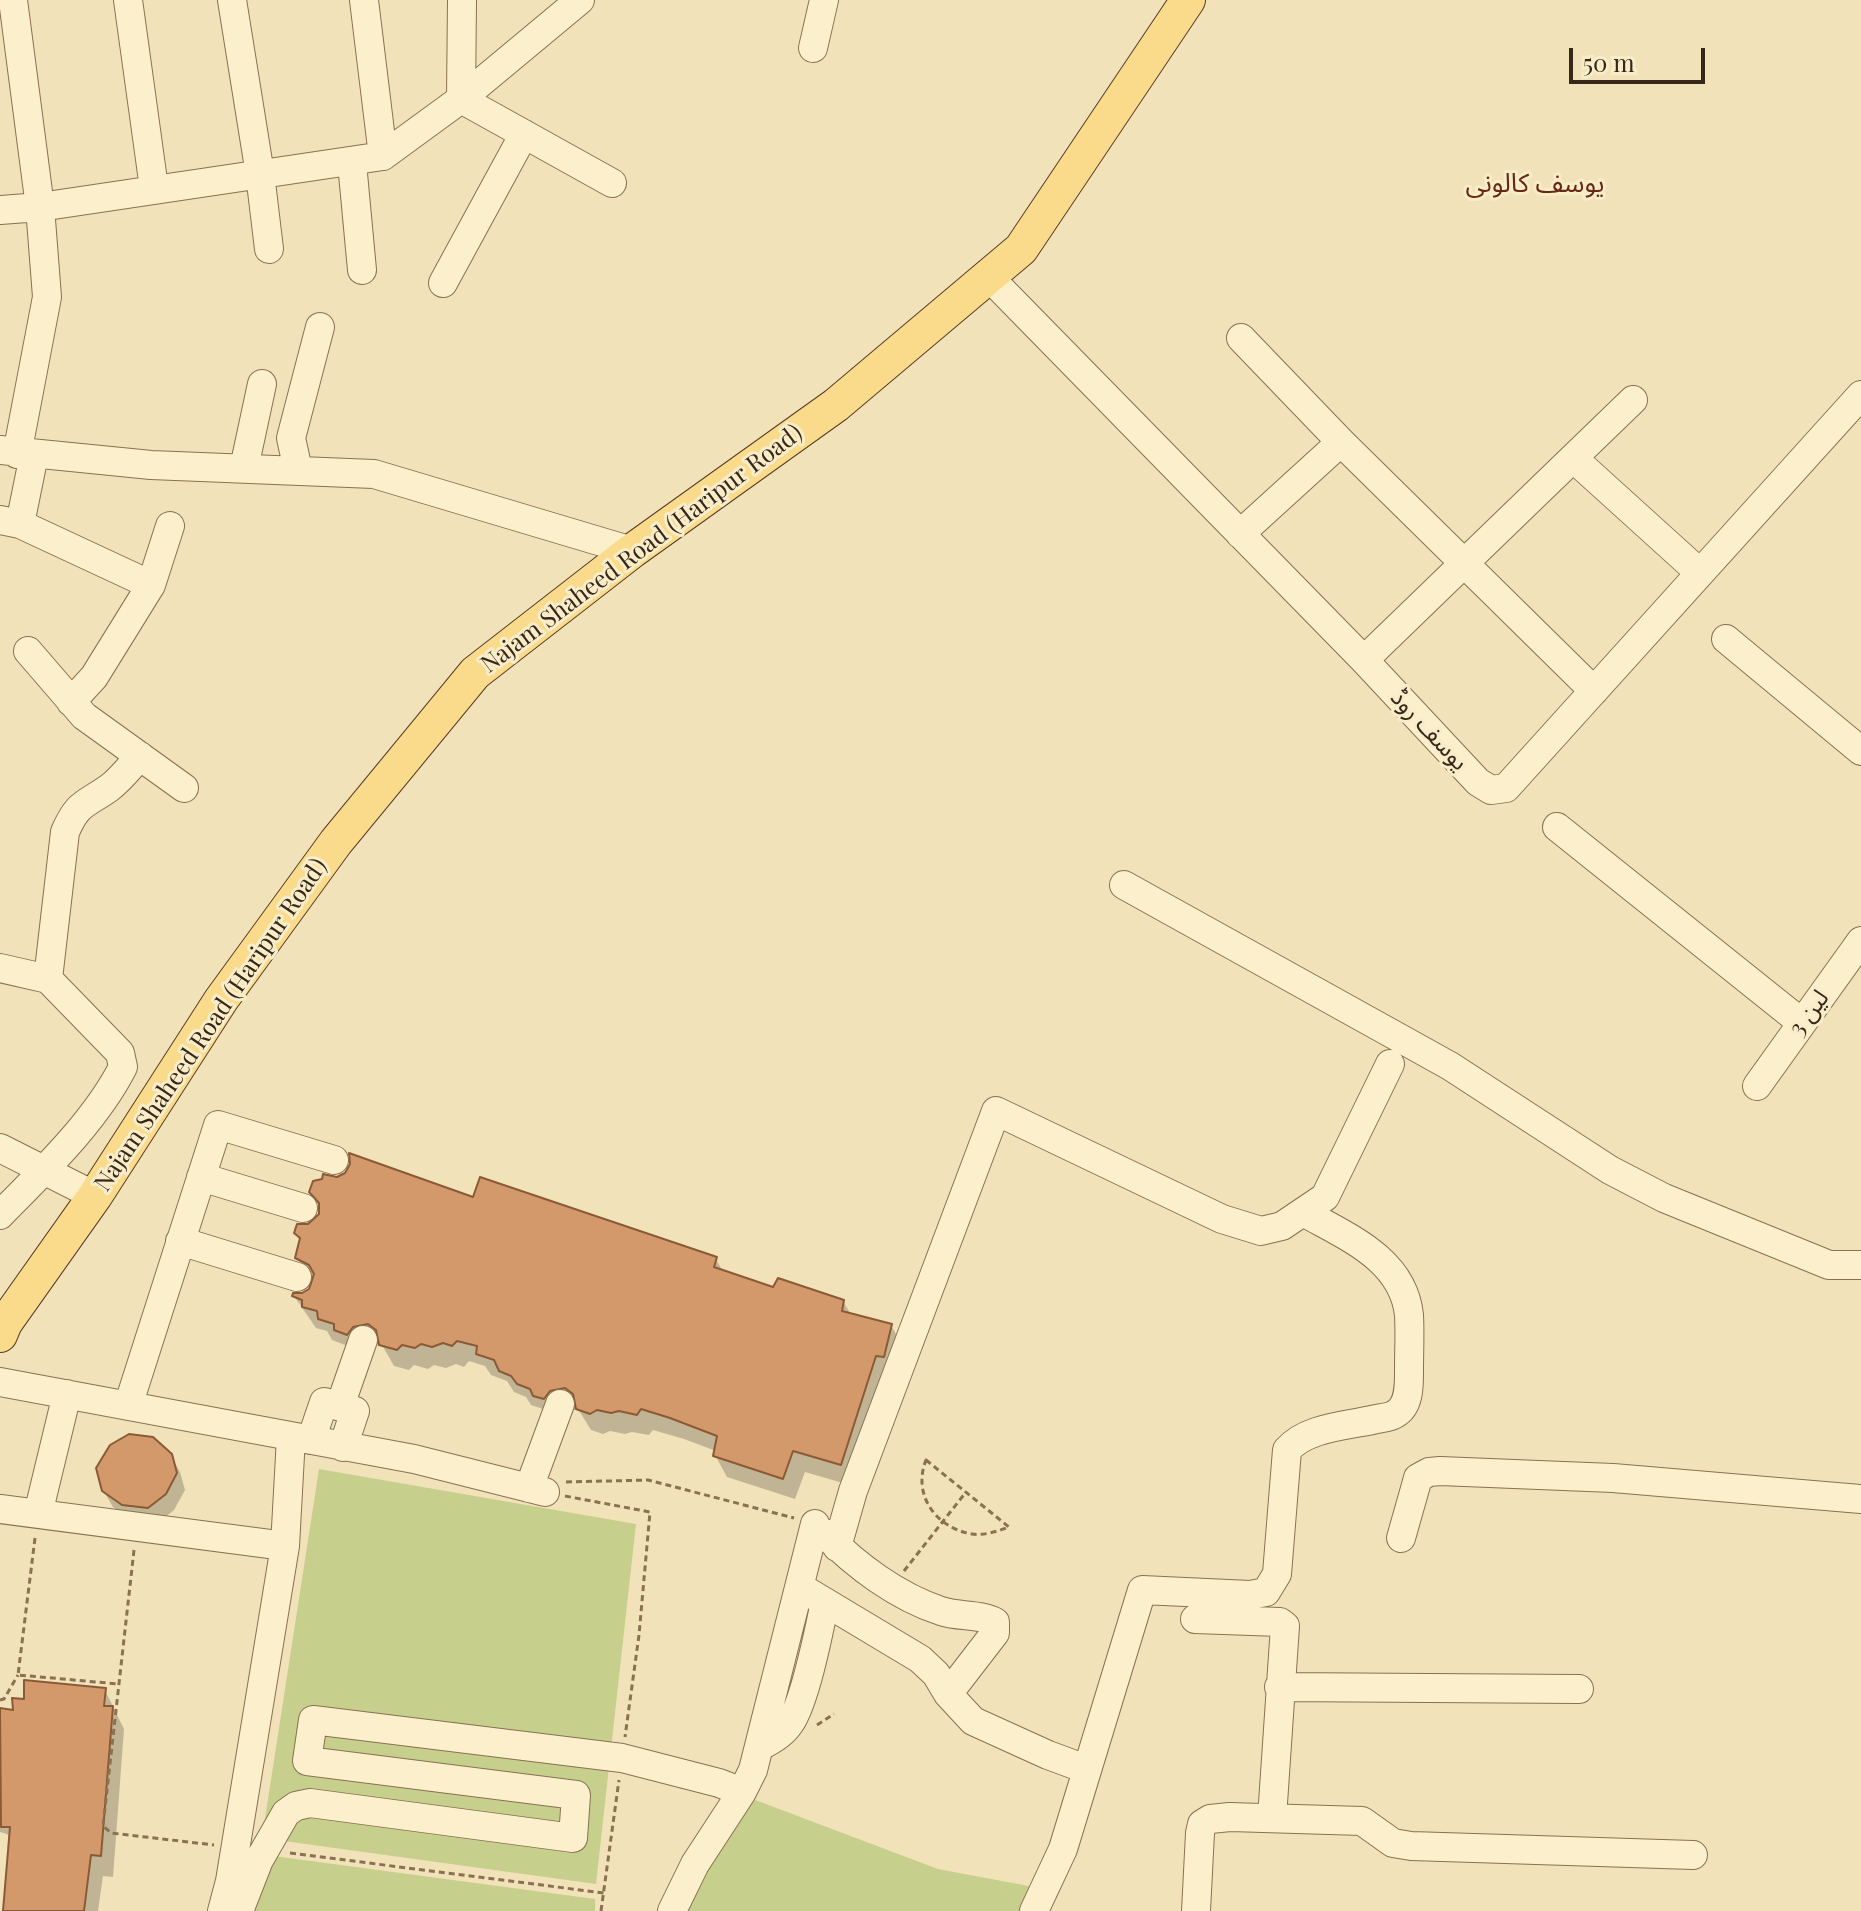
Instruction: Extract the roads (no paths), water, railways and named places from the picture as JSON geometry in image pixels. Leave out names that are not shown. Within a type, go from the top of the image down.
[{"type":"main road","name":"Najam Shaheed Road (Haripur Road)","points":[[2,1326],[95,1196],[221,1000],[336,842],[475,673],[632,551],[836,405],[1021,249],[1188,0]]},
{"type":"street","points":[[13,0],[40,207],[47,297],[17,453],[10,522],[151,585]]},
{"type":"street","points":[[128,0],[154,188]]},
{"type":"street","points":[[232,0],[269,249]]},
{"type":"street","points":[[364,0],[383,156]]},
{"type":"street","points":[[461,99],[462,0]]},
{"type":"street","points":[[0,210],[40,207],[383,156],[461,99],[580,0]]},
{"type":"street","points":[[813,48],[824,0]]},
{"type":"street","points":[[461,99],[612,183]]},
{"type":"street","points":[[443,283],[524,134]]},
{"type":"street","points":[[352,163],[362,270]]},
{"type":"street","name":"یوسف روڈ","points":[[989,277],[1364,660],[1478,782],[1491,790],[1506,788],[1861,395]]},
{"type":"street","points":[[298,470],[291,438],[320,327]]},
{"type":"street","points":[[1241,338],[1341,442],[1594,691]]},
{"type":"street","points":[[244,468],[262,384]]},
{"type":"street","points":[[1364,660],[1633,400]]},
{"type":"street","points":[[1240,534],[1341,442]]},
{"type":"street","points":[[17,453],[151,465],[374,474],[632,551]]},
{"type":"street","points":[[1573,458],[1700,573]]},
{"type":"street","points":[[71,702],[94,677],[151,585],[170,526]]},
{"type":"street","points":[[1726,639],[1861,751]]},
{"type":"street","points":[[28,651],[84,716],[184,788]]},
{"type":"street","points":[[48,979],[65,832],[73,812],[90,798],[110,788],[140,756]]},
{"type":"street","points":[[1557,827],[1802,1023]]},
{"type":"street","points":[[1124,885],[1450,1066],[1624,1177],[1664,1198],[1829,1265],[1861,1265]]},
{"type":"street","name":"لین 3","points":[[1757,1086],[1861,941]]},
{"type":"street","points":[[0,968],[48,979],[120,1053],[123,1067],[112,1090],[44,1170],[0,1215]]},
{"type":"street","points":[[837,1547],[853,1491],[996,1111],[1222,1219],[1261,1231],[1282,1226],[1325,1197],[1390,1064]]},
{"type":"street","points":[[128,1406],[218,1125],[334,1160]]},
{"type":"street","points":[[0,1148],[95,1196]]},
{"type":"street","points":[[201,1177],[303,1208]]},
{"type":"street","points":[[1034,1911],[1063,1849],[1142,1590],[1250,1595],[1266,1592],[1277,1574],[1287,1450],[1295,1441],[1323,1430],[1395,1415],[1405,1404],[1409,1384],[1409,1313],[1403,1289],[1389,1267],[1371,1251],[1305,1213]]},
{"type":"street","points":[[180,1241],[297,1277]]},
{"type":"street","points":[[340,1406],[363,1340]]},
{"type":"street","points":[[0,1382],[414,1459],[537,1490],[560,1404]]},
{"type":"street","points":[[38,1514],[67,1394]]},
{"type":"street","points":[[222,1911],[230,1881],[301,1439],[324,1402],[355,1411],[343,1447]]},
{"type":"street","points":[[1401,1538],[1418,1478],[1440,1471],[1613,1478],[1861,1499]]},
{"type":"street","points":[[0,1509],[285,1546]]},
{"type":"street","points":[[672,1911],[695,1864],[742,1792],[760,1746],[815,1524],[837,1547],[892,1587],[940,1611],[964,1617],[988,1618],[995,1622],[995,1633],[948,1694]]},
{"type":"street","points":[[800,1587],[920,1659],[936,1674],[948,1694],[973,1721],[1086,1769]]},
{"type":"street","points":[[760,1746],[776,1738],[791,1723],[825,1602]]},
{"type":"street","points":[[1195,1619],[1280,1622],[1285,1626],[1272,1818]]},
{"type":"street","points":[[1279,1687],[1579,1689]]},
{"type":"street","points":[[304,1804],[313,1720],[581,1751],[622,1758],[742,1792]]},
{"type":"street","points":[[239,1911],[259,1860],[286,1813],[304,1804],[573,1838],[581,1751]]},
{"type":"street","points":[[307,1761],[576,1795]]},
{"type":"street","points":[[1196,1911],[1202,1824],[1210,1819],[1362,1821],[1393,1843],[1411,1846],[1693,1855]]},
{"type":"district","name":"یوسف کالونی","points":[[1535,184]]}]
